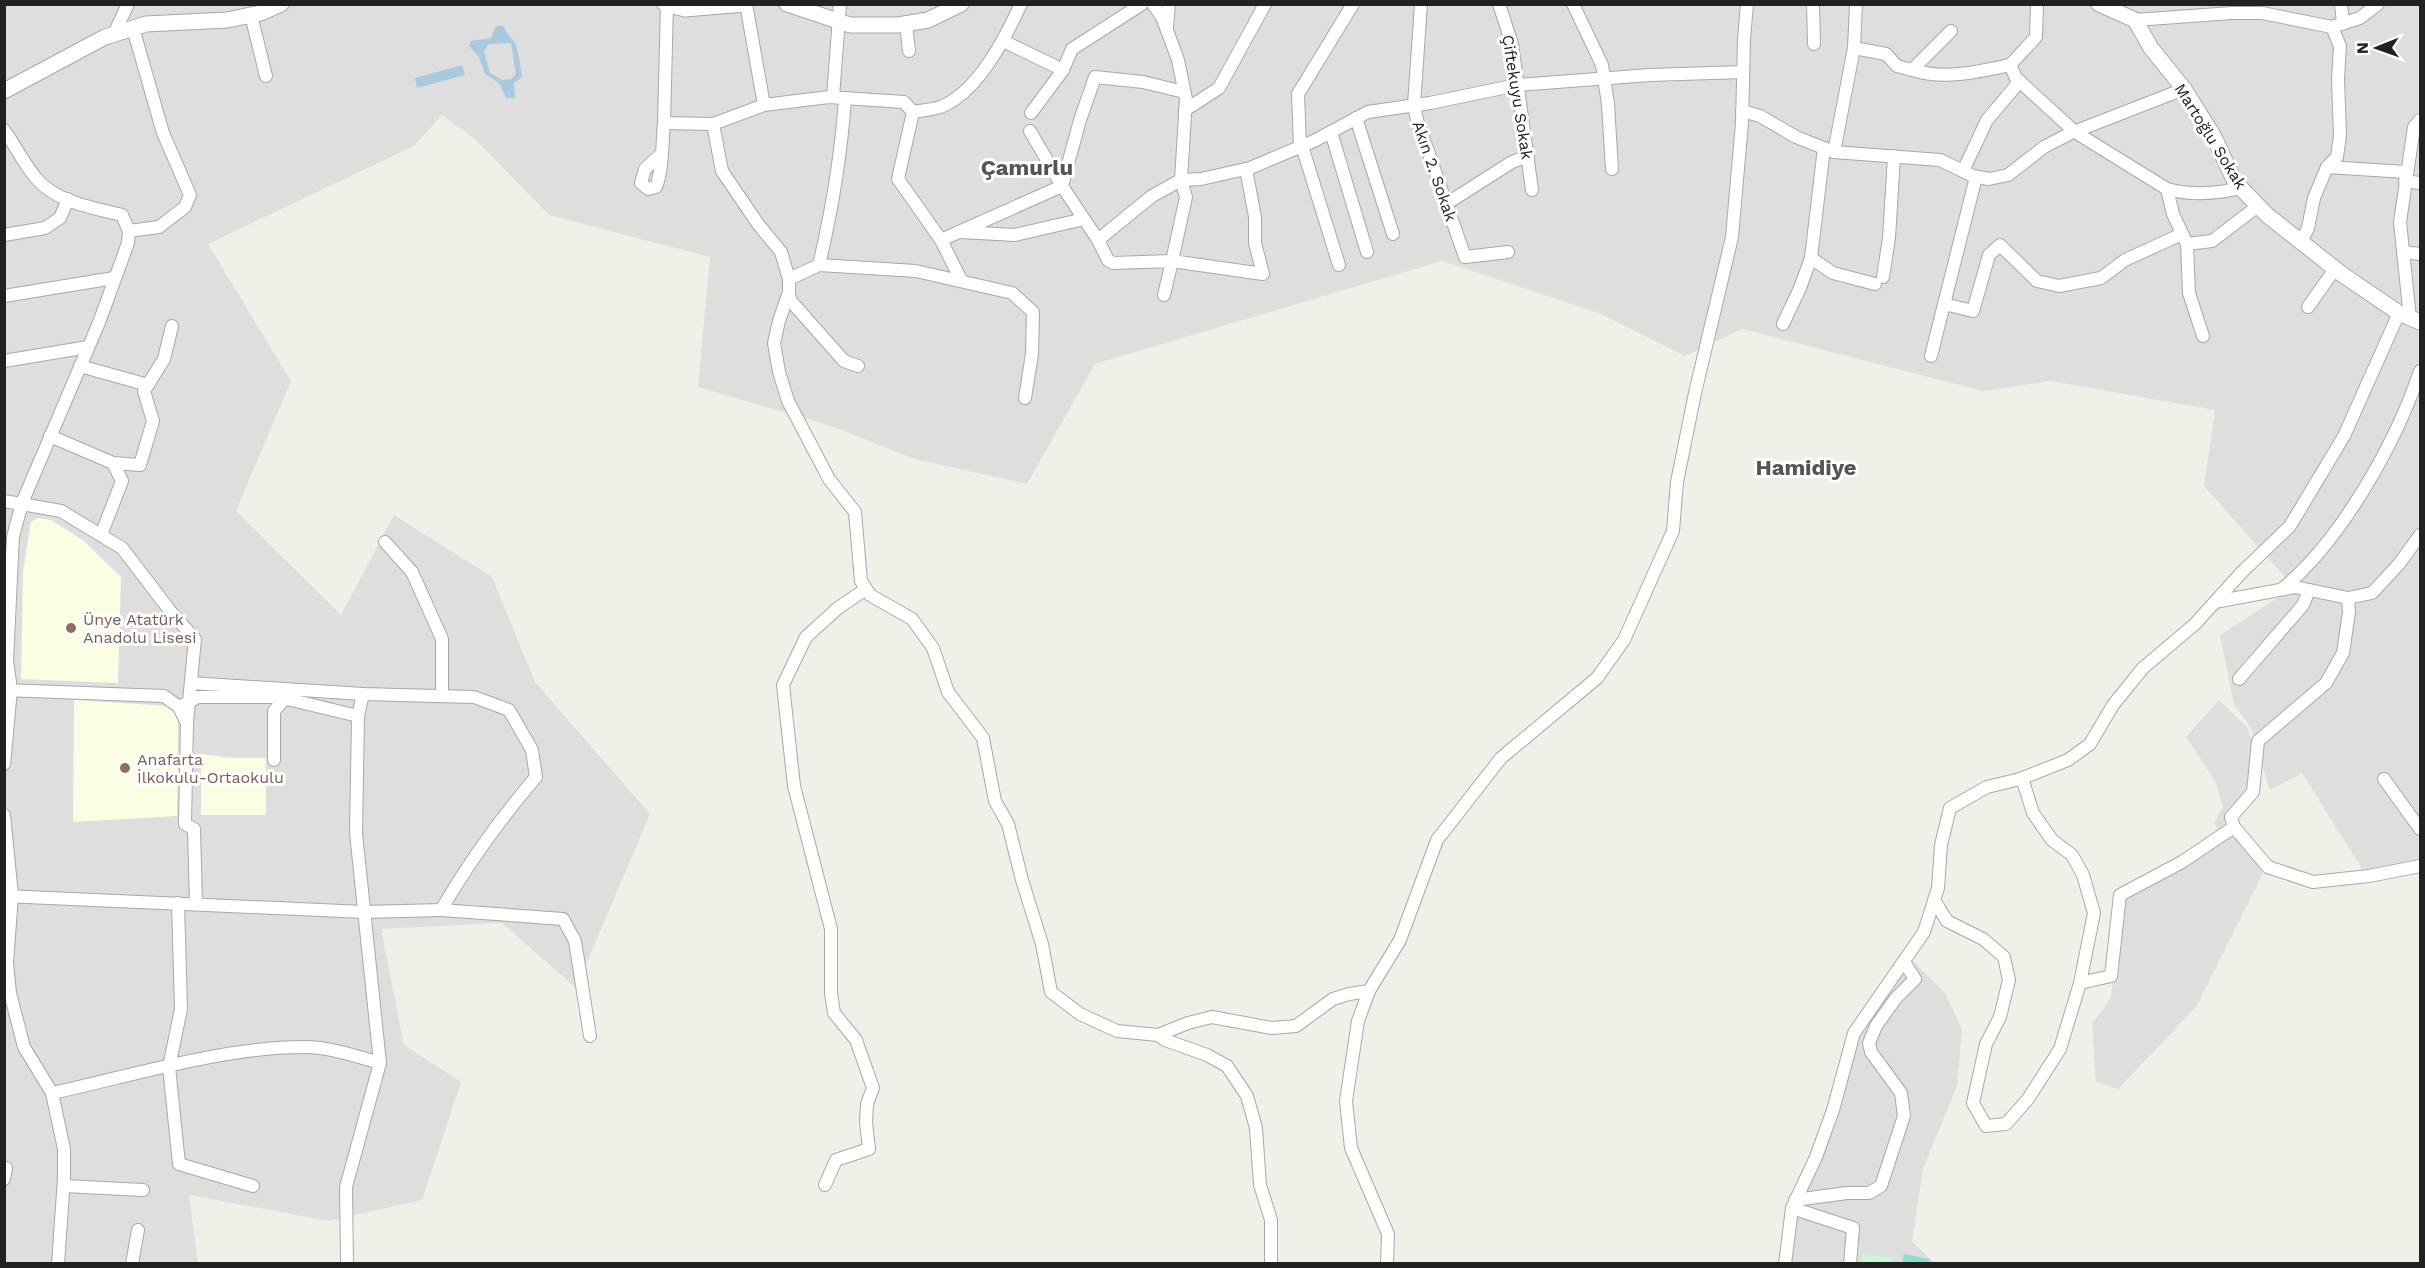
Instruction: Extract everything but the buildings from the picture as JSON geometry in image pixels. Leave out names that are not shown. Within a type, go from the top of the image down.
[{"type":"street","points":[[114,34],[128,4]]},
{"type":"street","points":[[4,91],[114,34],[133,28],[146,24],[227,20],[251,15],[281,4]]},
{"type":"street","points":[[660,155],[664,123],[666,5],[685,9],[746,4],[764,105]]},
{"type":"street","points":[[787,4],[850,25],[898,25],[928,20],[961,4]]},
{"type":"street","points":[[819,266],[832,208],[842,138],[837,21],[840,4]]},
{"type":"street","points":[[913,112],[944,106],[965,93],[1003,41],[1021,4]]},
{"type":"street","points":[[1031,113],[1063,70],[1072,49],[1142,4]]},
{"type":"street","points":[[1153,4],[1162,17],[1178,60],[1185,110],[1181,180],[1186,197],[1164,295]]},
{"type":"street","points":[[1167,31],[1169,4]]},
{"type":"street","points":[[1185,110],[1219,88],[1265,4]]},
{"type":"street","points":[[1339,265],[1301,146],[1298,94],[1353,4]]},
{"type":"street","name":"Akın 2. Sokak","points":[[1421,4],[1414,105],[1446,204],[1465,257],[1508,252]]},
{"type":"street","name":"Çiftekuyu Sokak","points":[[1499,4],[1512,44],[1532,190]]},
{"type":"street","points":[[1573,4],[1602,65],[1612,168]]},
{"type":"street","points":[[1388,1263],[1388,1234],[1351,1148],[1346,1101],[1358,1022],[1369,991],[1400,939],[1437,840],[1501,758],[1598,678],[1624,640],[1673,531],[1677,482],[1695,393],[1732,237],[1742,111],[1747,4]]},
{"type":"street","points":[[1813,4],[1814,44]]},
{"type":"street","points":[[1783,324],[1800,288],[1810,258],[1829,150],[1854,48],[1856,4]]},
{"type":"street","points":[[1854,48],[1886,54],[1897,66],[1928,75],[1974,72],[2010,64],[2036,38],[2037,4]]},
{"type":"street","points":[[2098,4],[2135,20],[2248,9],[2338,25],[2360,18],[2378,4]]},
{"type":"street","points":[[2301,242],[2308,228],[2314,198],[2327,167],[2337,158],[2340,136],[2338,25],[2340,4]]},
{"type":"street","points":[[251,15],[266,75]]},
{"type":"street","name":"Martoğlu Sokak","points":[[2135,20],[2151,48],[2184,89],[2213,135],[2235,182],[2258,206],[2335,269],[2410,318]]},
{"type":"street","points":[[906,23],[909,51]]},
{"type":"street","points":[[129,231],[159,227],[185,207],[190,195],[163,133],[133,28]]},
{"type":"street","points":[[1912,70],[1951,31]]},
{"type":"street","points":[[1003,41],[1063,70]]},
{"type":"street","points":[[2010,64],[2019,81],[2075,132],[2167,189],[2182,193],[2217,193],[2241,188]]},
{"type":"street","points":[[1098,240],[1152,196],[1181,180],[1201,179],[1246,169],[1301,146],[1368,112],[1517,85],[1604,78],[1743,72]]},
{"type":"street","points":[[1062,186],[1080,120],[1095,77],[1143,82],[1184,92]]},
{"type":"street","points":[[1963,171],[1987,120],[2019,81]]},
{"type":"street","points":[[1742,111],[1760,116],[1796,137],[1829,150],[1940,160],[1976,177],[1989,179],[2008,175],[2044,147],[2075,132],[2184,89]]},
{"type":"street","points":[[664,123],[713,124],[764,105],[839,98],[904,102],[913,112]]},
{"type":"street","points":[[913,112],[898,179],[941,240],[961,280]]},
{"type":"street","points":[[1356,118],[1393,234]]},
{"type":"street","points":[[1785,1263],[1793,1204],[1816,1157],[1833,1110],[1854,1033],[1924,932],[1938,888],[1941,845],[1950,808],[1987,787],[2022,778],[2068,760],[2090,744],[2113,705],[2143,668],[2195,624],[2242,572],[2290,526],[2410,318],[2400,222],[2414,127],[2421,120]]},
{"type":"street","points":[[713,124],[722,171],[758,224],[781,252],[789,279],[790,300],[832,350],[844,361],[858,366]]},
{"type":"street","points":[[4,130],[36,179],[52,192],[122,215],[129,231],[128,243],[88,347],[22,503],[14,537],[4,764]]},
{"type":"street","points":[[1030,131],[1062,186],[1098,240],[1107,260],[1113,263],[1172,261],[1263,274],[1254,243],[1255,217],[1246,169]]},
{"type":"street","points":[[1330,132],[1367,252]]},
{"type":"street","points":[[1446,204],[1512,162],[1528,156]]},
{"type":"street","points":[[1810,258],[1833,273],[1879,280],[1889,238],[1894,156]]},
{"type":"street","points":[[2327,167],[2406,176],[2421,183]]},
{"type":"street","points":[[1931,356],[1976,177]]},
{"type":"street","points":[[941,240],[1062,186]]},
{"type":"street","points":[[2167,189],[2172,214],[2185,239],[2189,293],[2204,336]]},
{"type":"street","points":[[4,235],[45,228],[60,218],[68,199]]},
{"type":"street","points":[[1944,304],[1973,311],[1989,255],[2000,245],[2037,281],[2059,286],[2101,278],[2125,260],[2185,239],[2212,241],[2251,209],[2258,206]]},
{"type":"street","points":[[959,232],[1015,236],[1084,219]]},
{"type":"street","points":[[2403,252],[2421,254]]},
{"type":"street","points":[[789,279],[819,266],[916,271],[1012,292],[1033,312],[1032,354],[1025,398]]},
{"type":"street","points":[[2307,307],[2335,269]]},
{"type":"street","points":[[4,296],[114,278]]},
{"type":"street","points":[[789,292],[774,344],[779,372],[788,401],[828,479],[855,512],[861,581],[870,596],[912,619],[933,648],[948,692],[983,738],[995,801],[1008,824],[1042,944],[1051,992],[1080,1014],[1117,1031],[1158,1035],[1212,1017],[1272,1028],[1296,1026],[1333,999],[1369,991]]},
{"type":"street","points":[[50,436],[113,463],[140,465],[153,422],[146,388],[164,359],[172,326]]},
{"type":"street","points":[[4,361],[88,347]]},
{"type":"street","points":[[79,369],[146,388]]},
{"type":"street","points":[[2282,590],[2296,578],[2346,518],[2386,449],[2421,371]]},
{"type":"street","points":[[101,535],[122,481],[113,463]]},
{"type":"street","points":[[4,501],[61,511],[123,548],[171,612],[195,639],[191,683],[184,705],[187,723],[185,824],[194,829],[196,904]]},
{"type":"street","points":[[2215,602],[2295,587],[2348,598],[2372,593],[2399,564],[2421,535]]},
{"type":"street","points":[[385,542],[412,572],[442,639],[442,696]]},
{"type":"street","points":[[825,1185],[836,1160],[869,1149],[867,1104],[873,1088],[856,1040],[834,1013],[831,993],[831,928],[794,786],[783,685],[806,637],[838,608],[866,589]]},
{"type":"street","points":[[2239,679],[2303,605],[2308,590]]},
{"type":"street","points":[[2348,598],[2349,612],[2343,653],[2326,683],[2258,741],[2253,792],[2231,818],[2234,827],[2268,867],[2313,882],[2369,876],[2421,866]]},
{"type":"street","points":[[191,683],[363,694],[474,697],[509,710],[532,750],[536,777],[498,822],[464,869],[441,910]]},
{"type":"street","points":[[274,760],[274,711],[282,699],[295,689]]},
{"type":"street","points":[[8,690],[164,696],[184,705]]},
{"type":"street","points":[[347,1263],[346,1187],[380,1063],[356,833],[358,716],[363,694]]},
{"type":"street","points":[[184,705],[198,697],[279,697],[358,716]]},
{"type":"street","points":[[1934,900],[1947,921],[1983,939],[2004,957],[2009,980],[2000,1017],[1986,1044],[1973,1103],[1986,1126],[2006,1124],[2034,1089],[2060,1049],[2080,982],[2094,913],[2083,875],[2072,855],[2052,840],[2033,813],[2022,778]]},
{"type":"street","points":[[2384,779],[2421,830]]},
{"type":"street","points":[[4,815],[8,896],[7,963],[10,993],[24,1047],[52,1094],[64,1149],[64,1186],[58,1263]]},
{"type":"street","points":[[2080,982],[2111,976],[2120,895],[2182,862],[2234,827]]},
{"type":"street","points":[[8,896],[364,912],[441,910],[563,919],[575,941],[590,1036]]},
{"type":"street","points":[[178,903],[181,1009],[169,1067],[179,1164],[253,1186]]},
{"type":"street","points":[[1793,1204],[1846,1193],[1869,1193],[1881,1186],[1904,1116],[1901,1093],[1871,1052],[1869,1042],[1876,1026],[1896,998],[1914,979],[1904,962]]},
{"type":"street","points":[[1158,1035],[1165,1040],[1207,1055],[1227,1066],[1247,1096],[1256,1128],[1260,1185],[1271,1220],[1271,1263]]},
{"type":"street","points":[[52,1094],[237,1052],[305,1047],[380,1063]]},
{"type":"street","points":[[64,1186],[143,1190]]},
{"type":"street","points":[[1793,1204],[1852,1228],[1850,1263]]},
{"type":"street","points":[[132,1263],[138,1230]]},
{"type":"shaded area","points":[[5,5],[2420,5],[2420,875],[2362,869],[2302,773],[2270,790],[2251,728],[2234,705],[2220,635],[2294,587],[2204,486],[2215,410],[2050,381],[1983,391],[1742,329],[1685,356],[1601,314],[1442,261],[1095,364],[1027,484],[914,459],[834,427],[698,387],[710,257],[549,215],[475,139],[442,115],[414,146],[208,244],[291,381],[236,511],[341,615],[394,515],[492,577],[535,682],[650,814],[576,988],[502,923],[381,929],[404,1045],[461,1082],[422,1200],[329,1221],[189,1195],[198,1263],[5,1264]]},
{"type":"shaded area","points":[[504,26],[516,45],[522,77],[514,83],[515,98],[506,98],[499,83],[485,74],[479,57],[469,46],[471,41],[491,38],[495,28]],"holes":[[[511,43],[516,74],[511,79],[502,80],[490,73],[484,51],[489,44]]]},
{"type":"shaded area","points":[[462,65],[465,75],[417,88],[415,78]]},
{"type":"shaded area","name":"Ünye Atatürk Anadolu Lisesi","points":[[38,518],[51,520],[84,541],[121,577],[118,683],[21,679],[23,571],[31,522]]},
{"type":"shaded area","name":"Anafarta İlkokulu-Ortaokulu","points":[[74,700],[168,706],[174,711],[178,720],[177,816],[73,822]]},
{"type":"shaded area","points":[[2219,700],[2247,727],[2253,743],[2252,763],[2246,790],[2227,820],[2263,873],[2196,1007],[2118,1089],[2096,1082],[2092,1024],[2111,998],[2122,898],[2180,871],[2225,839],[2214,823],[2223,807],[2215,781],[2186,737]]},
{"type":"shaded area","points":[[201,754],[232,758],[266,758],[266,815],[201,815]]},
{"type":"shaded area","points":[[1912,960],[1945,993],[1962,1030],[1957,1086],[1923,1169],[1912,1242],[1935,1263],[1778,1264],[1783,1233],[1837,1122],[1846,1067],[1867,1024]]},
{"type":"shaded area","points":[[1904,1254],[1929,1259],[1929,1263],[1902,1263]]},
{"type":"green space","points":[[1862,1254],[1893,1258],[1892,1263],[1861,1263]]},
{"type":"place","name":"Ünye Atatürk Anadolu Lisesi","points":[[71,628]]},
{"type":"place","name":"Anafarta İlkokulu-Ortaokulu","points":[[125,768]]},
{"type":"district","name":"Çamurlu","points":[[1027,167]]},
{"type":"district","name":"Hamidiye","points":[[1806,467]]}]
